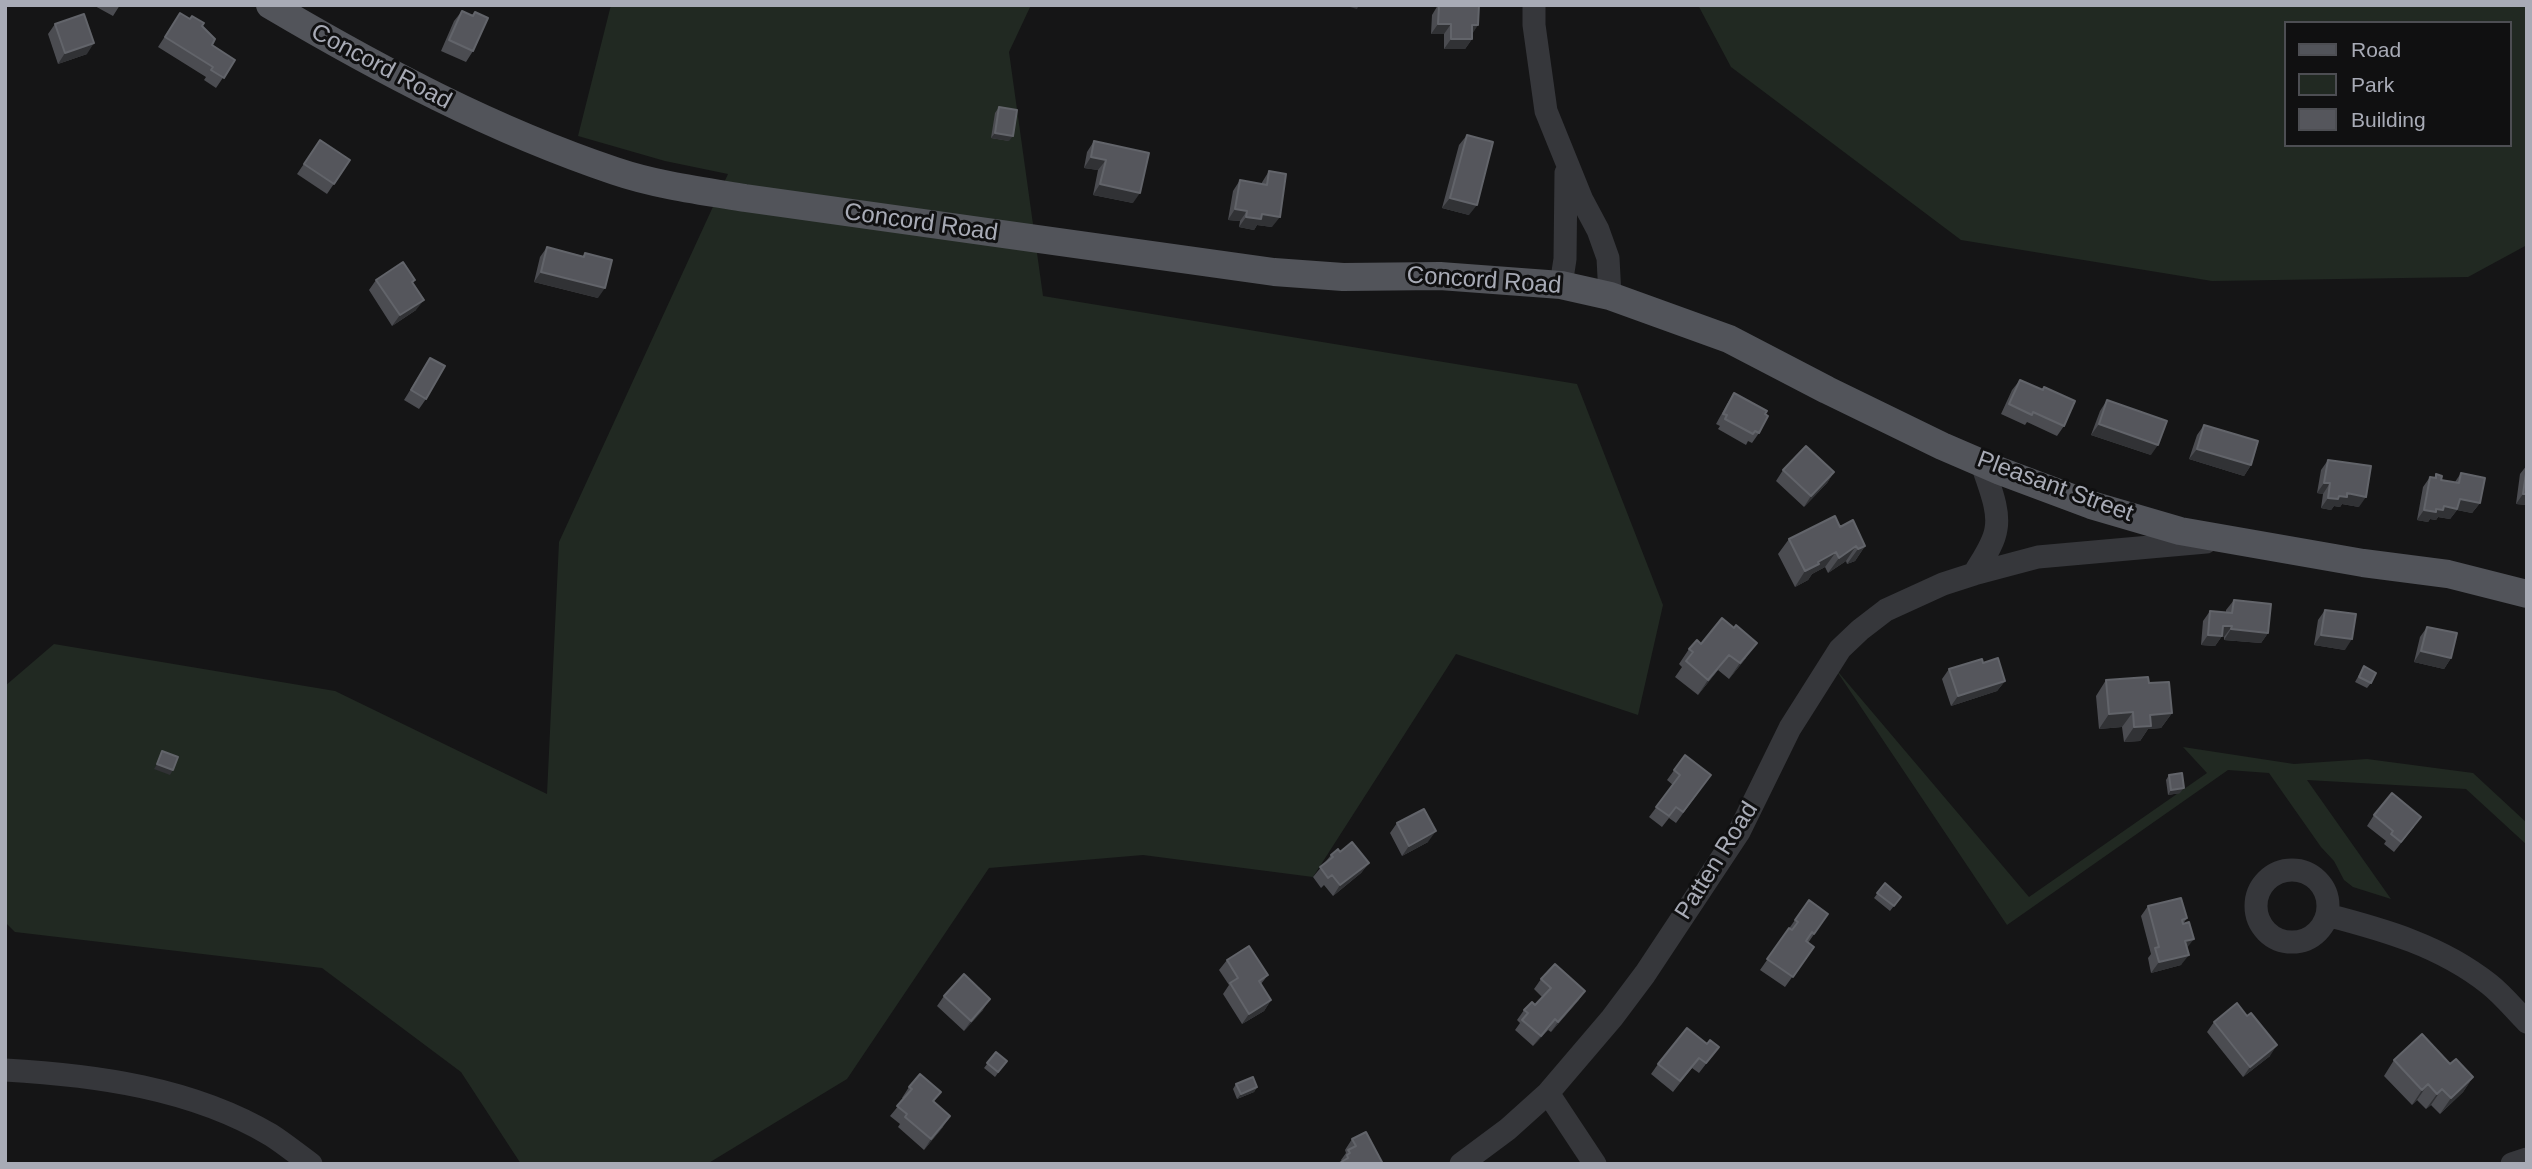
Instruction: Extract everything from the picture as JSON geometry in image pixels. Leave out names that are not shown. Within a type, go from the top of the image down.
[{"type":"main road","name":"Concord Road","points":[[270,5],[448,104],[502,128],[617,172],[698,191],[1285,273],[1343,277],[1440,275],[1561,285],[1610,296]]},
{"type":"main road","name":"Pleasant Street","points":[[1610,296],[1729,339],[1875,414],[1982,463],[2091,505],[2180,531],[2363,563],[2448,574],[2527,594]]},
{"type":"street","points":[[1534,5],[1534,25],[1546,111],[1608,258],[1610,296]]},
{"type":"street","points":[[1561,285],[1565,259],[1566,163]]},
{"type":"street","points":[[1974,574],[1997,529],[1982,463]]},
{"type":"street","name":"Patten Road","points":[[1461,1164],[1508,1129],[1548,1093],[1628,996],[1739,832],[1790,729],[1840,649],[1886,610],[1943,584],[2038,557],[2230,540]]},
{"type":"street","points":[[2327,915],[2371,926],[2437,951],[2490,985],[2527,1022]]},
{"type":"street","points":[[5,1070],[58,1073],[138,1086],[208,1105],[271,1135],[310,1164]]},
{"type":"street","points":[[1548,1093],[1595,1164]]},
{"type":"street","points":[[2512,1164],[2527,1159]]},
{"type":"green space","points":[[611,5],[1031,5],[1009,52],[1043,296],[1577,384],[1663,605],[1638,715],[1456,654],[1313,877],[1143,855],[989,868],[847,1079],[707,1164],[521,1164],[461,1072],[322,968],[15,932],[5,922],[5,686],[54,644],[335,691],[547,794],[559,542],[728,174],[665,161],[578,136]]},
{"type":"green space","points":[[1698,5],[2527,5],[2527,245],[2468,277],[2212,281],[1961,240],[1731,67]]},
{"type":"green space","points":[[1834,667],[2029,897],[2207,773],[2183,747],[2294,764],[2367,759],[2473,773],[2527,823],[2527,845],[2466,789],[2307,780],[2391,899],[2353,887],[2344,880],[2334,861],[2321,847],[2269,773],[2228,770],[2007,925]]},
{"type":"building","points":[[1439,5],[1479,5],[1478,25],[1472,25],[1472,39],[1451,39],[1451,24],[1438,24]]},
{"type":"building","points":[[462,11],[473,16],[475,12],[488,18],[473,51],[449,40]]},
{"type":"building","points":[[180,13],[204,23],[202,26],[215,39],[212,45],[235,60],[224,78],[211,70],[213,67],[165,37]]},
{"type":"building","points":[[84,14],[94,43],[65,53],[55,24]]},
{"type":"building","points":[[999,107],[1017,110],[1013,136],[995,133]]},
{"type":"building","points":[[1467,135],[1493,142],[1477,205],[1450,198]]},
{"type":"building","points":[[320,140],[350,160],[334,184],[304,164]]},
{"type":"building","points":[[1094,141],[1149,153],[1140,193],[1100,184],[1106,160],[1091,157]]},
{"type":"building","points":[[1269,171],[1286,174],[1280,217],[1262,214],[1261,219],[1246,217],[1247,211],[1235,209],[1240,180],[1267,185]]},
{"type":"building","points":[[547,247],[584,257],[585,253],[612,260],[605,288],[541,272]]},
{"type":"building","points":[[403,262],[424,300],[400,315],[376,280]]},
{"type":"building","points":[[430,358],[445,366],[426,399],[411,390]]},
{"type":"building","points":[[2020,380],[2075,401],[2064,426],[2009,404]]},
{"type":"building","points":[[1734,393],[1767,411],[1765,414],[1768,416],[1759,433],[1755,431],[1753,434],[1725,419],[1727,415],[1723,414]]},
{"type":"building","points":[[2107,400],[2167,421],[2158,445],[2099,424]]},
{"type":"building","points":[[2204,425],[2258,441],[2251,465],[2197,449]]},
{"type":"building","points":[[1806,446],[1834,472],[1811,496],[1783,470]]},
{"type":"building","points":[[2328,460],[2371,466],[2366,497],[2347,493],[2347,497],[2328,498],[2330,483],[2324,483]]},
{"type":"building","points":[[2527,467],[2527,494],[2523,494]]},
{"type":"building","points":[[2461,473],[2485,478],[2480,503],[2460,499],[2457,509],[2444,506],[2443,510],[2436,509],[2436,512],[2424,510],[2430,477],[2436,478],[2436,474],[2442,476],[2441,480],[2459,483]]},
{"type":"building","points":[[1835,516],[1840,527],[1853,520],[1865,546],[1858,549],[1856,546],[1839,558],[1836,552],[1805,571],[1789,539]]},
{"type":"building","points":[[2234,600],[2271,604],[2268,633],[2223,626],[2222,636],[2208,635],[2210,611],[2232,613]]},
{"type":"building","points":[[2325,610],[2356,614],[2352,639],[2321,635]]},
{"type":"building","points":[[1722,618],[1734,628],[1736,625],[1757,643],[1740,663],[1729,655],[1708,680],[1686,661],[1693,652],[1689,649],[1697,640],[1701,644]]},
{"type":"building","points":[[2427,627],[2457,633],[2451,658],[2421,651]]},
{"type":"building","points":[[1998,658],[2005,681],[1958,696],[1949,669],[1982,659],[1983,663]]},
{"type":"building","points":[[2364,666],[2376,673],[2371,683],[2359,677]]},
{"type":"building","points":[[2148,677],[2149,683],[2169,682],[2172,713],[2150,715],[2151,726],[2134,727],[2133,712],[2109,714],[2106,680]]},
{"type":"building","points":[[162,751],[178,757],[173,770],[157,764]]},
{"type":"building","points":[[1685,755],[1711,775],[1683,812],[1676,807],[1669,816],[1656,807],[1680,775],[1674,770]]},
{"type":"building","points":[[2182,773],[2184,788],[2171,790],[2169,775]]},
{"type":"building","points":[[2392,793],[2421,817],[2401,842],[2391,834],[2393,831],[2374,815]]},
{"type":"building","points":[[1424,809],[1436,831],[1409,846],[1397,823]]},
{"type":"building","points":[[1352,842],[1369,863],[1340,885],[1332,875],[1328,878],[1320,867],[1333,857],[1331,855],[1338,849],[1340,852]]},
{"type":"building","points":[[1885,883],[1901,897],[1894,906],[1877,893]]},
{"type":"building","points":[[2181,898],[2187,918],[2182,920],[2183,924],[2189,922],[2194,939],[2185,941],[2189,955],[2159,962],[2155,948],[2159,947],[2148,906]]},
{"type":"building","points":[[1809,900],[1828,914],[1806,941],[1814,947],[1793,977],[1767,959],[1789,928],[1792,930],[1798,922],[1795,920]]},
{"type":"building","points":[[1249,946],[1268,975],[1259,981],[1271,1000],[1249,1014],[1230,983],[1238,978],[1227,960]]},
{"type":"building","points":[[1555,964],[1585,991],[1558,1022],[1555,1019],[1541,1036],[1522,1020],[1528,1013],[1524,1010],[1532,1002],[1535,1005],[1551,988],[1541,979]]},
{"type":"building","points":[[964,974],[990,999],[971,1021],[944,996]]},
{"type":"building","points":[[2237,1003],[2247,1016],[2251,1013],[2277,1045],[2250,1067],[2214,1022]]},
{"type":"building","points":[[1687,1028],[1707,1044],[1710,1040],[1719,1047],[1706,1063],[1699,1058],[1680,1081],[1658,1064]]},
{"type":"building","points":[[2422,1034],[2450,1064],[2456,1059],[2473,1077],[2451,1098],[2442,1089],[2437,1094],[2428,1084],[2422,1090],[2394,1060]]},
{"type":"building","points":[[996,1052],[1007,1061],[998,1072],[987,1063]]},
{"type":"building","points":[[920,1074],[941,1092],[933,1101],[950,1116],[931,1139],[905,1117],[907,1114],[897,1106],[912,1089],[909,1087]]},
{"type":"building","points":[[1253,1077],[1257,1087],[1241,1094],[1236,1084]]},
{"type":"building","points":[[1366,1132],[1383,1164],[1338,1164],[1348,1158],[1348,1150],[1356,1146],[1352,1139]]}]
